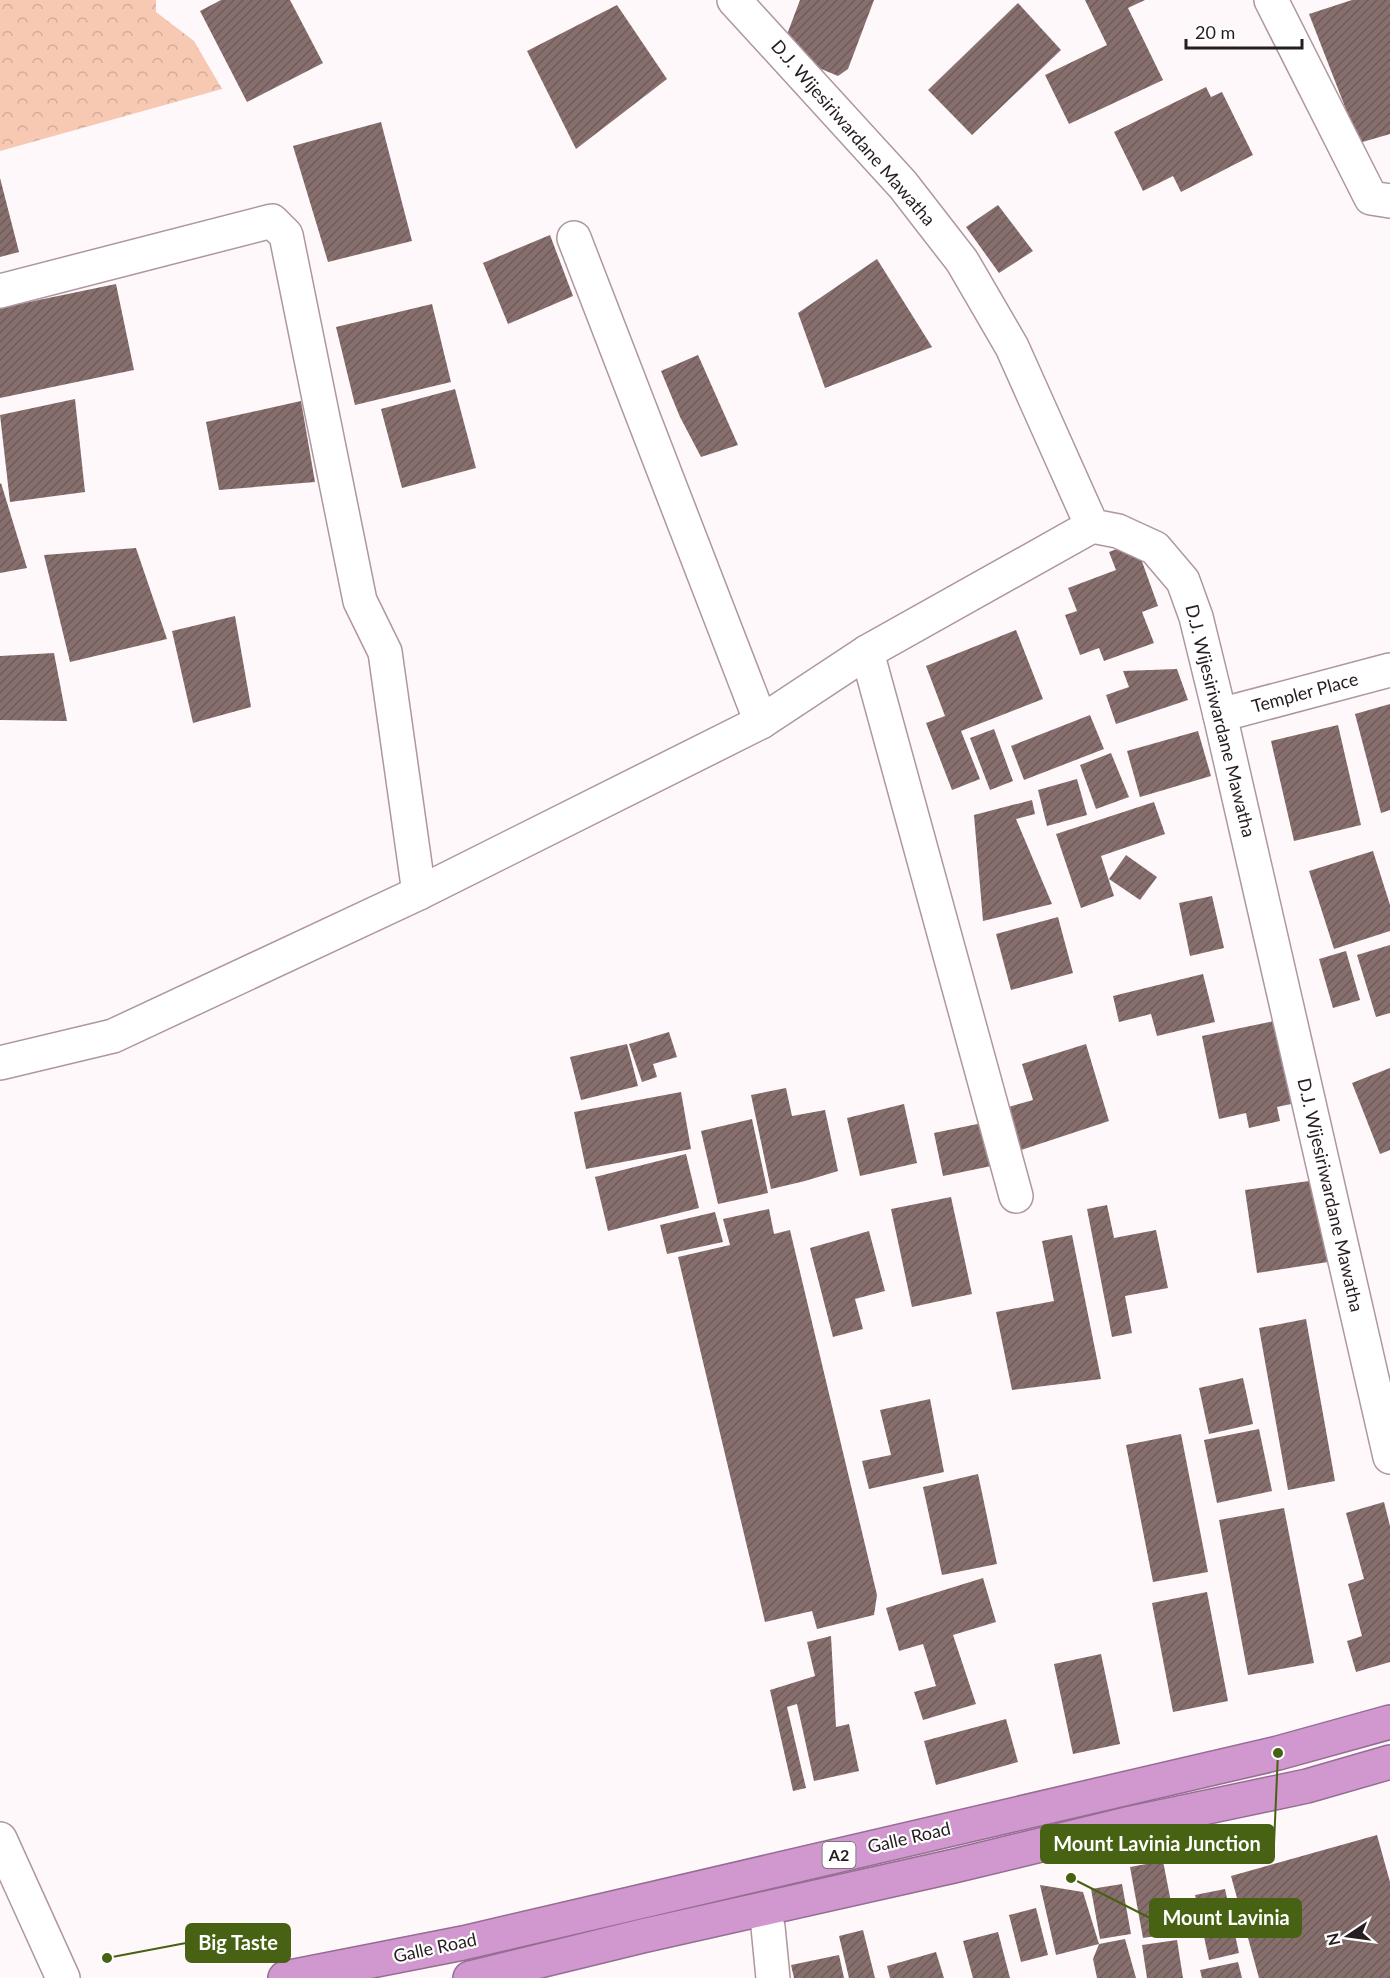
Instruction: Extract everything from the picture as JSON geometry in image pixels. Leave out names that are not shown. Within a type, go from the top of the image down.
[{"type":"highway","name":"Galle Road","points":[[285,1978],[463,1943],[1278,1753],[1390,1722]]},
{"type":"highway","name":"Galle Road","points":[[470,1978],[1127,1824],[1307,1786],[1390,1762]]},
{"type":"street","name":"D.J. Wijesiriwardane Mawatha","points":[[734,0],[903,185],[962,261],[1012,347],[1092,526],[1118,531],[1155,548],[1183,581],[1196,617],[1220,715],[1390,1456]]},
{"type":"street","points":[[1271,0],[1371,198],[1390,201]]},
{"type":"street","points":[[0,291],[272,221],[286,234],[360,601],[385,652],[419,893]]},
{"type":"street","points":[[574,238],[761,722]]},
{"type":"street","points":[[0,1063],[113,1036],[419,893],[761,722],[867,652],[1092,526]]},
{"type":"street","points":[[867,652],[1016,1196]]},
{"type":"street","name":"Templer Place","points":[[1220,715],[1390,670]]},
{"type":"street","points":[[0,1839],[63,1978]]},
{"type":"street","points":[[768,1927],[773,1978]]},
{"type":"green space","points":[[0,0],[156,0],[156,12],[194,41],[222,89],[0,151]]},
{"type":"building","points":[[221,0],[290,0],[323,63],[247,102],[200,11]]},
{"type":"building","points":[[800,0],[874,0],[848,69],[838,76],[802,61],[783,45]]},
{"type":"building","points":[[1085,0],[1145,0],[1128,8],[1163,80],[1069,124],[1045,75],[1107,45]]},
{"type":"building","points":[[1352,0],[1390,0],[1390,134],[1359,143],[1309,14]]},
{"type":"building","points":[[1018,3],[1061,50],[972,135],[928,90]]},
{"type":"building","points":[[617,5],[667,79],[576,149],[527,51]]},
{"type":"building","points":[[1206,87],[1211,97],[1222,92],[1253,155],[1181,192],[1173,176],[1143,191],[1114,132]]},
{"type":"building","points":[[381,122],[412,241],[328,262],[293,146]]},
{"type":"building","points":[[0,178],[19,252],[0,257]]},
{"type":"building","points":[[998,205],[1033,251],[999,273],[966,227]]},
{"type":"building","points":[[550,235],[573,296],[508,324],[483,263]]},
{"type":"building","points":[[877,259],[932,347],[825,388],[798,313]]},
{"type":"building","points":[[116,284],[134,370],[0,398],[0,308]]},
{"type":"building","points":[[432,304],[451,382],[355,405],[336,327]]},
{"type":"building","points":[[698,355],[738,445],[701,457],[680,417],[661,371]]},
{"type":"building","points":[[455,389],[476,468],[402,488],[381,409]]},
{"type":"building","points":[[75,399],[85,492],[10,502],[0,415]]},
{"type":"building","points":[[301,401],[315,482],[219,490],[206,422]]},
{"type":"building","points":[[0,484],[27,568],[0,573]]},
{"type":"building","points":[[1135,542],[1158,606],[1142,612],[1154,643],[1104,661],[1099,648],[1080,655],[1065,615],[1077,611],[1068,588],[1116,570],[1109,552]]},
{"type":"building","points":[[136,548],[167,639],[70,662],[44,555]]},
{"type":"building","points":[[235,616],[251,707],[193,723],[172,631]]},
{"type":"building","points":[[1016,630],[1043,699],[961,731],[980,779],[952,790],[926,723],[945,716],[926,666]]},
{"type":"building","points":[[54,653],[67,721],[0,720],[0,656]]},
{"type":"building","points":[[1177,669],[1188,700],[1116,724],[1106,695],[1129,687],[1123,671]]},
{"type":"building","points":[[1390,704],[1390,810],[1381,813],[1355,714]]},
{"type":"building","points":[[1090,715],[1104,749],[1024,780],[1011,746]]},
{"type":"building","points":[[1338,725],[1361,825],[1294,841],[1271,741]]},
{"type":"building","points":[[994,729],[1013,781],[990,790],[970,738]]},
{"type":"building","points":[[1198,731],[1211,776],[1140,797],[1127,751]]},
{"type":"building","points":[[1111,753],[1129,797],[1096,809],[1080,765]]},
{"type":"building","points":[[1077,779],[1087,815],[1047,826],[1038,790]]},
{"type":"building","points":[[1032,800],[1035,814],[1016,819],[1052,904],[983,921],[974,815]]},
{"type":"building","points":[[1154,802],[1165,834],[1101,856],[1114,896],[1081,908],[1056,834]]},
{"type":"building","points":[[1373,851],[1390,905],[1390,931],[1334,949],[1309,871]]},
{"type":"building","points":[[1126,855],[1157,877],[1140,900],[1109,879]]},
{"type":"building","points":[[1212,896],[1224,948],[1190,956],[1179,903]]},
{"type":"building","points":[[1058,917],[1073,973],[1011,990],[996,934]]},
{"type":"building","points":[[1390,945],[1390,1013],[1376,1017],[1357,955]]},
{"type":"building","points":[[1346,951],[1360,1000],[1333,1008],[1319,959]]},
{"type":"building","points":[[1203,974],[1215,1022],[1157,1036],[1151,1014],[1119,1022],[1113,996]]},
{"type":"building","points":[[1274,1021],[1291,1104],[1277,1107],[1280,1121],[1249,1128],[1246,1113],[1219,1119],[1202,1036]]},
{"type":"building","points":[[669,1032],[677,1057],[653,1064],[657,1077],[642,1082],[629,1044]]},
{"type":"building","points":[[627,1044],[638,1086],[581,1100],[570,1057]]},
{"type":"building","points":[[1086,1044],[1109,1121],[1018,1151],[1005,1108],[1033,1100],[1022,1064]]},
{"type":"building","points":[[1390,1068],[1390,1150],[1380,1154],[1352,1083]]},
{"type":"building","points":[[786,1088],[792,1116],[825,1110],[838,1171],[771,1189],[751,1095]]},
{"type":"building","points":[[681,1092],[691,1149],[586,1169],[574,1112]]},
{"type":"building","points":[[904,1104],[917,1163],[860,1176],[847,1118]]},
{"type":"building","points":[[752,1119],[768,1193],[718,1204],[701,1131]]},
{"type":"building","points":[[992,1121],[1001,1164],[943,1176],[934,1133]]},
{"type":"building","points":[[686,1154],[699,1208],[608,1231],[595,1177]]},
{"type":"building","points":[[1316,1180],[1328,1262],[1257,1273],[1245,1190]]},
{"type":"building","points":[[951,1197],[972,1294],[912,1307],[891,1209]]},
{"type":"building","points":[[1107,1205],[1114,1238],[1156,1230],[1168,1288],[1125,1296],[1132,1333],[1112,1337],[1087,1209]]},
{"type":"building","points":[[769,1209],[774,1234],[790,1230],[877,1595],[874,1615],[817,1629],[812,1611],[765,1622],[678,1257],[730,1245],[723,1219]]},
{"type":"building","points":[[715,1212],[723,1242],[667,1254],[660,1225]]},
{"type":"building","points":[[869,1231],[885,1291],[855,1299],[863,1329],[833,1337],[810,1248]]},
{"type":"building","points":[[1072,1235],[1101,1379],[1012,1390],[996,1312],[1054,1301],[1042,1241]]},
{"type":"building","points":[[1306,1319],[1335,1481],[1288,1490],[1259,1328]]},
{"type":"building","points":[[1243,1378],[1253,1424],[1209,1434],[1199,1388]]},
{"type":"building","points":[[930,1399],[944,1472],[869,1489],[862,1461],[891,1455],[880,1410]]},
{"type":"building","points":[[1259,1429],[1272,1491],[1217,1503],[1204,1440]]},
{"type":"building","points":[[1181,1434],[1208,1572],[1153,1582],[1126,1445]]},
{"type":"building","points":[[978,1474],[997,1564],[942,1575],[923,1487]]},
{"type":"building","points":[[1384,1502],[1390,1526],[1390,1662],[1356,1672],[1347,1641],[1362,1636],[1348,1584],[1364,1579],[1346,1513]]},
{"type":"building","points":[[1284,1508],[1314,1663],[1248,1675],[1219,1520]]},
{"type":"building","points":[[983,1578],[996,1622],[953,1635],[976,1704],[923,1720],[914,1692],[936,1686],[923,1644],[899,1651],[886,1608]]},
{"type":"building","points":[[1207,1592],[1228,1701],[1173,1712],[1152,1603]]},
{"type":"building","points":[[831,1636],[836,1727],[849,1724],[859,1771],[814,1781],[797,1704],[787,1707],[806,1788],[793,1791],[770,1690],[815,1676],[807,1642]]},
{"type":"building","points":[[1101,1654],[1120,1744],[1073,1754],[1054,1664]]},
{"type":"building","points":[[1006,1719],[1018,1762],[936,1785],[924,1741]]},
{"type":"building","points":[[1377,1835],[1390,1882],[1390,1978],[1259,1978],[1231,1876]]},
{"type":"building","points":[[1163,1861],[1177,1933],[1143,1938],[1130,1867]]},
{"type":"building","points":[[1122,1884],[1131,1934],[1100,1939],[1091,1889]]},
{"type":"building","points":[[1040,1885],[1083,1892],[1099,1944],[1056,1955]]},
{"type":"building","points":[[1225,1889],[1239,1953],[1209,1960],[1195,1895]]},
{"type":"building","points":[[1036,1908],[1048,1955],[1021,1962],[1009,1915]]},
{"type":"building","points":[[863,1930],[875,1978],[849,1978],[839,1936]]},
{"type":"building","points":[[998,1932],[1010,1978],[973,1978],[963,1941]]},
{"type":"building","points":[[1125,1939],[1136,1978],[1097,1978],[1093,1959],[1099,1944]]},
{"type":"building","points":[[1177,1940],[1183,1978],[1147,1978],[1142,1945]]},
{"type":"building","points":[[936,1952],[944,1978],[890,1978],[887,1966]]},
{"type":"building","points":[[839,1955],[844,1978],[794,1978],[791,1965]]},
{"type":"building","points":[[1238,1962],[1242,1978],[1202,1978],[1200,1970]]},
{"type":"place","name":"Mount Lavinia Junction","points":[[1278,1753]]},
{"type":"place","name":"Mount Lavinia","points":[[1071,1878]]},
{"type":"place","name":"Big Taste","points":[[107,1958]]}]
